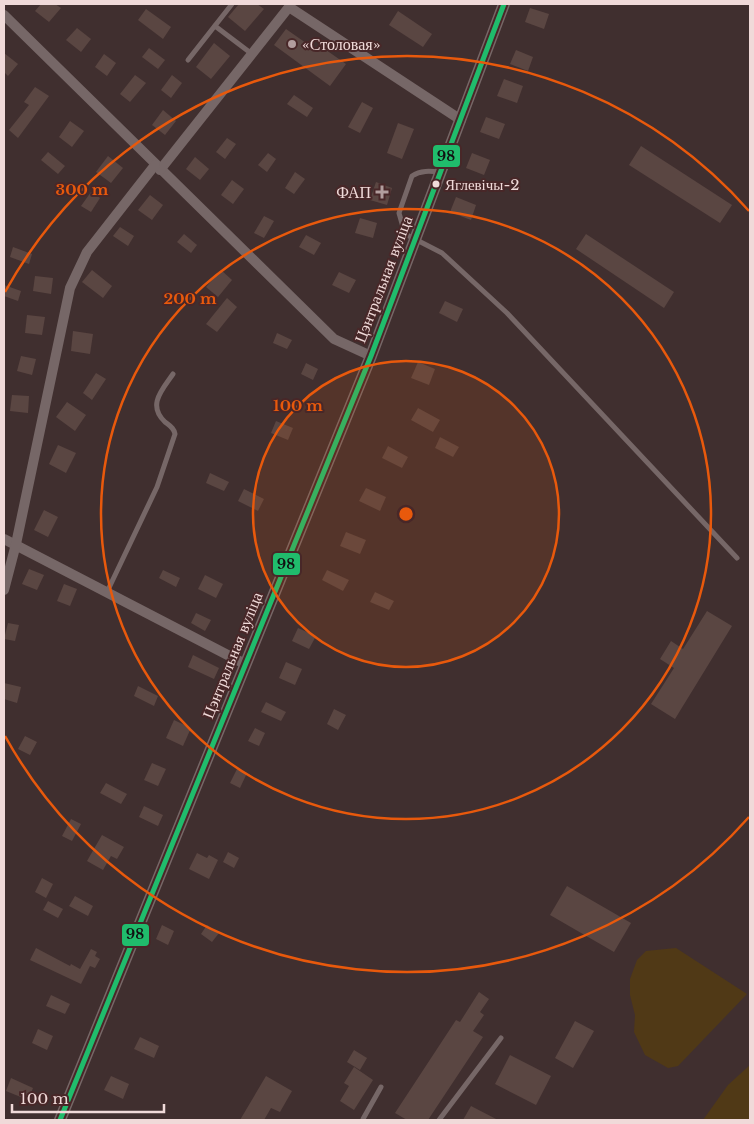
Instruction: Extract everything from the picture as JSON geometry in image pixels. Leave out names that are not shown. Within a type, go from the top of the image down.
[{"type":"street","name":"Цэнтральная вуліца","points":[[60,1120],[371,356],[504,4]]},
{"type":"street","points":[[4,590],[16,544],[70,288],[88,252],[252,54],[289,5],[461,120]]},
{"type":"street","points":[[4,15],[334,339],[371,356]]},
{"type":"street","points":[[4,539],[246,664]]},
{"type":"lane","points":[[188,60],[232,4]]},
{"type":"lane","points":[[215,26],[252,54]]},
{"type":"lane","points":[[441,172],[429,171],[416,173],[412,176],[399,213],[406,234],[442,253],[507,313],[737,558]]},
{"type":"lane","points":[[107,592],[156,487],[175,434],[174,430],[159,416],[156,405],[159,395],[173,374]]},
{"type":"lane","points":[[439,1120],[501,1038]]},
{"type":"lane","points":[[364,1120],[381,1087]]},
{"type":"shaded area","points":[[676,948],[747,994],[678,1066],[668,1068],[645,1055],[634,1032],[635,1015],[630,995],[630,979],[637,960],[646,951]]},
{"type":"shaded area","points":[[750,1065],[750,1120],[703,1120],[728,1085]]},
{"type":"building","points":[[41,4],[55,4],[61,8],[49,22],[35,11]]},
{"type":"building","points":[[239,4],[257,4],[264,9],[245,31],[228,17]]},
{"type":"building","points":[[530,8],[549,14],[544,29],[525,22]]},
{"type":"building","points":[[146,9],[171,27],[163,39],[138,20]]},
{"type":"building","points":[[398,11],[432,34],[423,47],[389,25]]},
{"type":"building","points":[[77,28],[91,39],[81,52],[66,40]]},
{"type":"building","points":[[286,29],[316,50],[319,45],[346,64],[330,86],[274,45]]},
{"type":"building","points":[[214,43],[230,56],[211,79],[196,67]]},
{"type":"building","points":[[149,48],[165,60],[158,69],[142,57]]},
{"type":"building","points":[[516,50],[533,57],[528,71],[510,64]]},
{"type":"building","points":[[4,53],[18,64],[8,76],[4,72]]},
{"type":"building","points":[[104,54],[116,63],[107,76],[95,67]]},
{"type":"building","points":[[135,75],[146,83],[130,102],[120,94]]},
{"type":"building","points":[[172,75],[182,83],[171,98],[161,90]]},
{"type":"building","points":[[504,79],[523,86],[517,103],[497,96]]},
{"type":"building","points":[[35,87],[49,96],[18,138],[9,130],[29,105],[24,102]]},
{"type":"building","points":[[294,95],[313,108],[307,117],[287,104]]},
{"type":"building","points":[[362,102],[373,108],[360,133],[348,127]]},
{"type":"building","points":[[163,110],[176,121],[165,135],[152,125]]},
{"type":"building","points":[[486,117],[505,124],[499,139],[480,132]]},
{"type":"building","points":[[70,121],[84,131],[72,147],[59,137]]},
{"type":"building","points":[[398,123],[414,129],[402,159],[387,153]]},
{"type":"building","points":[[227,138],[236,144],[225,159],[216,152]]},
{"type":"building","points":[[641,146],[732,205],[720,223],[629,165]]},
{"type":"building","points":[[48,152],[65,166],[58,174],[41,160]]},
{"type":"building","points":[[268,153],[276,159],[267,172],[258,165]]},
{"type":"building","points":[[472,153],[490,160],[484,175],[466,168]]},
{"type":"building","points":[[108,156],[123,168],[111,183],[96,172]]},
{"type":"building","points":[[195,157],[209,169],[200,180],[186,169]]},
{"type":"building","points":[[295,172],[305,179],[294,194],[285,188]]},
{"type":"building","points":[[232,180],[244,189],[233,204],[221,195]]},
{"type":"building","name":"ФАП","points":[[376,182],[392,188],[387,205],[370,200]]},
{"type":"building","points":[[91,192],[100,198],[91,212],[81,206]]},
{"type":"building","points":[[150,195],[163,205],[152,220],[138,210]]},
{"type":"building","points":[[456,197],[476,205],[471,220],[450,212]]},
{"type":"building","points":[[264,216],[274,221],[264,238],[254,233]]},
{"type":"building","points":[[360,218],[377,223],[373,238],[355,233]]},
{"type":"building","points":[[120,227],[134,236],[128,246],[113,236]]},
{"type":"building","points":[[184,234],[197,245],[191,253],[177,242]]},
{"type":"building","points":[[586,234],[674,292],[664,308],[576,249]]},
{"type":"building","points":[[306,235],[321,243],[314,255],[299,247]]},
{"type":"building","points":[[13,247],[32,254],[29,264],[10,257]]},
{"type":"building","points":[[92,270],[112,286],[103,298],[82,282]]},
{"type":"building","points":[[221,270],[232,280],[218,297],[206,287]]},
{"type":"building","points":[[339,272],[356,280],[349,293],[332,285]]},
{"type":"building","points":[[35,276],[53,278],[51,294],[33,291]]},
{"type":"building","points":[[4,285],[21,291],[18,301],[4,296]]},
{"type":"building","points":[[227,298],[237,307],[217,332],[206,324]]},
{"type":"building","points":[[445,301],[463,309],[457,322],[439,313]]},
{"type":"building","points":[[27,315],[45,317],[42,335],[25,333]]},
{"type":"building","points":[[73,331],[93,334],[90,354],[71,351]]},
{"type":"building","points":[[277,333],[292,340],[287,349],[273,343]]},
{"type":"building","points":[[21,356],[36,359],[32,375],[17,371]]},
{"type":"building","points":[[418,362],[435,369],[429,385],[411,378]]},
{"type":"building","points":[[306,363],[318,369],[313,380],[301,374]]},
{"type":"building","points":[[96,373],[106,379],[92,400],[83,393]]},
{"type":"building","points":[[12,395],[29,396],[28,413],[10,411]]},
{"type":"building","points":[[67,402],[86,415],[75,431],[56,417]]},
{"type":"building","points":[[418,408],[440,420],[433,432],[411,420]]},
{"type":"building","points":[[276,421],[293,428],[288,440],[271,433]]},
{"type":"building","points":[[440,437],[459,447],[453,457],[435,448]]},
{"type":"building","points":[[58,445],[76,453],[66,473],[49,464]]},
{"type":"building","points":[[388,446],[408,457],[402,468],[382,458]]},
{"type":"building","points":[[210,473],[229,482],[224,491],[206,483]]},
{"type":"building","points":[[366,488],[386,497],[380,511],[359,501]]},
{"type":"building","points":[[244,489],[264,499],[258,511],[238,501]]},
{"type":"building","points":[[44,510],[58,517],[48,537],[34,530]]},
{"type":"building","points":[[346,532],[366,540],[360,554],[340,546]]},
{"type":"building","points":[[29,569],[44,575],[37,590],[22,584]]},
{"type":"building","points":[[163,570],[180,578],[176,587],[159,578]]},
{"type":"building","points":[[327,570],[349,580],[343,591],[322,580]]},
{"type":"building","points":[[205,575],[223,584],[216,598],[198,589]]},
{"type":"building","points":[[64,584],[77,589],[70,606],[57,601]]},
{"type":"building","points":[[375,592],[394,601],[389,610],[370,602]]},
{"type":"building","points":[[707,611],[732,626],[675,719],[651,704],[674,668],[660,659],[671,641],[683,649]]},
{"type":"building","points":[[196,613],[211,620],[205,631],[191,623]]},
{"type":"building","points":[[8,623],[19,625],[15,641],[4,639]]},
{"type":"building","points":[[298,628],[316,636],[309,649],[292,641]]},
{"type":"building","points":[[193,655],[219,668],[214,679],[188,667]]},
{"type":"building","points":[[286,662],[302,669],[295,685],[279,678]]},
{"type":"building","points":[[4,683],[21,687],[17,703],[4,699]]},
{"type":"building","points":[[138,686],[158,696],[154,706],[134,696]]},
{"type":"building","points":[[266,702],[286,712],[281,721],[261,712]]},
{"type":"building","points":[[334,709],[346,715],[338,730],[327,724]]},
{"type":"building","points":[[174,720],[191,728],[183,746],[166,738]]},
{"type":"building","points":[[255,728],[265,733],[259,746],[248,741]]},
{"type":"building","points":[[25,736],[37,742],[30,755],[18,749]]},
{"type":"building","points":[[152,763],[166,769],[158,786],[144,780]]},
{"type":"building","points":[[237,769],[247,773],[240,788],[230,783]]},
{"type":"building","points":[[106,783],[127,794],[121,804],[100,793]]},
{"type":"building","points":[[144,806],[163,815],[158,826],[139,817]]},
{"type":"building","points":[[71,819],[81,824],[72,841],[62,836]]},
{"type":"building","points":[[102,835],[124,847],[117,859],[111,856],[103,870],[87,861]]},
{"type":"building","points":[[228,852],[239,858],[234,868],[223,862]]},
{"type":"building","points":[[197,853],[207,858],[209,855],[218,860],[209,879],[189,869]]},
{"type":"building","points":[[42,878],[53,884],[46,898],[35,892]]},
{"type":"building","points":[[567,886],[631,923],[614,952],[550,915]]},
{"type":"building","points":[[75,896],[93,906],[88,916],[69,906]]},
{"type":"building","points":[[48,901],[63,909],[58,918],[43,910]]},
{"type":"building","points":[[162,925],[174,931],[168,945],[156,939]]},
{"type":"building","points":[[207,925],[219,933],[212,942],[201,934]]},
{"type":"building","points":[[36,948],[70,966],[71,964],[80,969],[91,949],[97,952],[95,956],[100,959],[95,968],[90,966],[81,984],[30,960]]},
{"type":"building","points":[[479,992],[489,999],[480,1012],[484,1015],[473,1031],[483,1037],[428,1120],[407,1120],[395,1113],[456,1020],[460,1022]]},
{"type":"building","points":[[51,995],[70,1004],[65,1014],[46,1006]]},
{"type":"building","points":[[575,1021],[594,1031],[573,1068],[555,1058]]},
{"type":"building","points":[[38,1029],[53,1036],[47,1050],[32,1043]]},
{"type":"building","points":[[140,1037],[159,1046],[154,1058],[134,1049]]},
{"type":"building","points":[[354,1050],[367,1058],[360,1070],[347,1062]]},
{"type":"building","points":[[510,1055],[551,1076],[536,1105],[495,1084]]},
{"type":"building","points":[[354,1067],[373,1080],[354,1110],[340,1101],[349,1086],[344,1083]]},
{"type":"building","points":[[111,1076],[129,1084],[123,1099],[104,1090]]},
{"type":"building","points":[[266,1076],[292,1091],[280,1112],[271,1108],[264,1120],[240,1120]]},
{"type":"building","points":[[11,1078],[33,1088],[28,1100],[6,1091]]},
{"type":"building","points":[[471,1106],[498,1120],[463,1120]]},
{"type":"transit line","name":"98","points":[[60,1120],[371,356],[504,4]]},
{"type":"place","name":"«Столовая»","points":[[292,44]]},
{"type":"place","name":"Яглевічы-2","points":[[436,184]]},
{"type":"place","name":"ФАП","points":[[382,192]]}]
